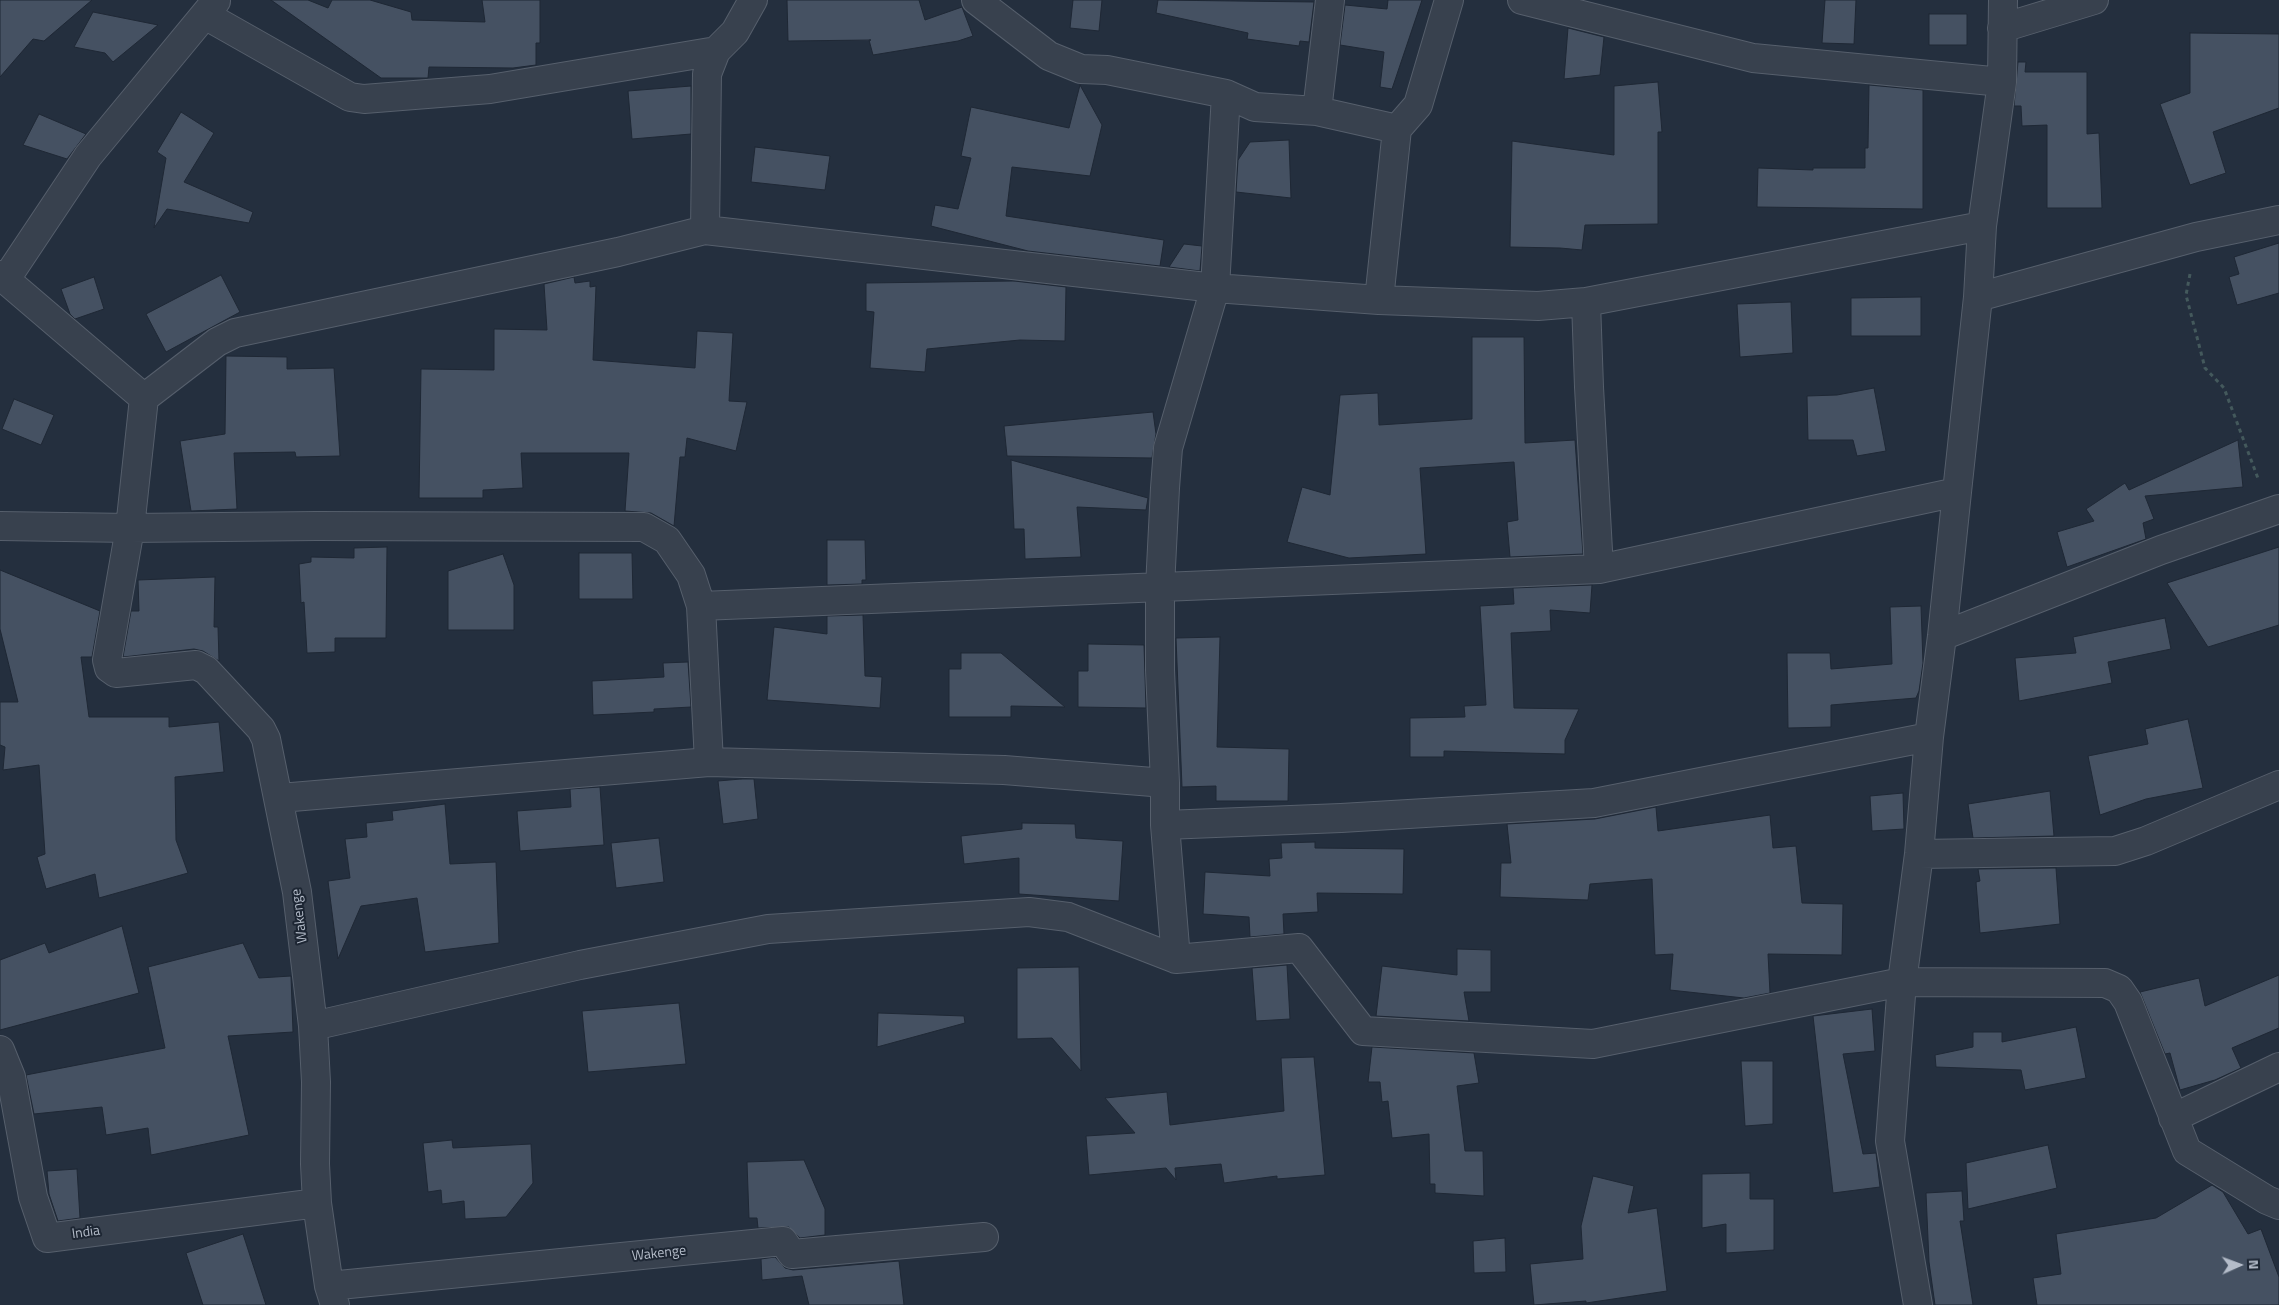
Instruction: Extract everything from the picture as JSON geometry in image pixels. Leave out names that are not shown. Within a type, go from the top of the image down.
[{"type":"lane","points":[[705,230],[707,74],[716,51],[735,32],[753,0]]},
{"type":"lane","points":[[976,0],[1049,56],[1081,69],[1107,70],[1226,94],[1255,107],[1317,112],[1397,129]]},
{"type":"lane","points":[[1317,112],[1330,0]]},
{"type":"lane","points":[[1380,300],[1397,129],[1418,105],[1449,0]]},
{"type":"lane","points":[[1522,0],[1752,58],[2002,82]]},
{"type":"lane","points":[[1918,1305],[1890,1150],[1902,982],[1919,854],[1929,737],[1958,492],[1978,297],[1982,226],[2002,82],[2003,0]]},
{"type":"lane","points":[[2002,28],[2094,0]]},
{"type":"lane","points":[[144,398],[3,277],[88,156],[211,7],[341,92],[350,97],[364,100],[490,89],[716,51]]},
{"type":"lane","points":[[1176,959],[1165,825],[1160,670],[1160,587],[1168,448],[1215,288],[1226,94]]},
{"type":"lane","points":[[1978,297],[2196,237],[2279,220]]},
{"type":"lane","points":[[130,528],[144,398],[217,342],[235,333],[618,252],[705,230],[1215,288],[1380,300],[1538,306],[1586,302],[1982,226]]},
{"type":"lane","points":[[1586,302],[1599,569]]},
{"type":"lane","points":[[701,606],[1599,569],[1958,492]]},
{"type":"lane","points":[[1942,636],[2161,550],[2275,510]]},
{"type":"lane","points":[[0,526],[130,528],[316,526],[644,527],[667,540],[691,575],[701,606],[709,762]]},
{"type":"lane","name":"Wakenge","points":[[130,528],[107,660],[109,668],[116,673],[196,665],[206,670],[261,729],[266,739],[280,798],[298,892],[313,1026],[316,1082],[315,1164],[317,1203],[332,1296],[783,1241],[792,1254],[984,1238]]},
{"type":"lane","points":[[1165,825],[1341,818],[1594,803],[1929,737]]},
{"type":"lane","points":[[280,798],[709,762],[1004,770],[1165,783]]},
{"type":"lane","points":[[1919,854],[2115,851],[2146,841],[2279,785]]},
{"type":"lane","points":[[313,1026],[580,966],[768,929],[1036,912],[1068,917],[1176,959],[1299,948],[1363,1031],[1593,1044],[1902,982],[2105,983],[2119,990],[2128,1002],[2187,1152],[2267,1200],[2279,1204]]},
{"type":"lane","name":"India","points":[[0,1050],[11,1077],[33,1197],[47,1238],[317,1203]]},
{"type":"lane","points":[[2173,1118],[2279,1067]]},
{"type":"path","points":[[2196,237],[2186,294],[2204,368],[2224,388],[2275,510]]},
{"type":"building","points":[[0,0],[92,0],[44,41],[33,39],[0,77]]},
{"type":"building","points":[[271,0],[308,0],[328,8],[332,0],[370,0],[411,12],[412,20],[485,22],[482,0],[540,0],[540,43],[536,43],[536,65],[513,68],[429,67],[428,78],[381,78]]},
{"type":"building","points":[[787,0],[919,0],[925,20],[962,7],[973,36],[958,41],[873,55],[869,40],[788,41]]},
{"type":"building","points":[[1073,0],[1102,0],[1099,31],[1070,28]]},
{"type":"building","points":[[1158,0],[1314,2],[1309,42],[1300,41],[1299,46],[1247,39],[1248,33],[1156,13]]},
{"type":"building","points":[[1388,0],[1422,0],[1392,89],[1380,87],[1384,52],[1340,45],[1345,5],[1387,9]]},
{"type":"building","points":[[1825,0],[1856,0],[1854,44],[1822,43]]},
{"type":"building","points":[[93,12],[158,25],[113,62],[105,53],[74,47]]},
{"type":"building","points":[[1929,14],[1967,14],[1967,45],[1929,45]]},
{"type":"building","points":[[1568,28],[1604,37],[1600,75],[1564,79]]},
{"type":"building","points":[[2190,33],[2279,34],[2279,108],[2213,132],[2226,173],[2190,185],[2160,104],[2190,93]]},
{"type":"building","points":[[2018,62],[2026,62],[2025,72],[2087,72],[2087,134],[2099,133],[2102,208],[2047,208],[2047,125],[2022,126],[2021,106],[2014,106]]},
{"type":"building","points":[[1658,82],[1662,132],[1658,132],[1658,224],[1585,225],[1582,250],[1510,247],[1512,141],[1614,155],[1614,86]]},
{"type":"building","points":[[1080,85],[1102,125],[1090,176],[1012,167],[1006,216],[1164,240],[1160,266],[1028,251],[931,226],[935,205],[958,209],[971,158],[961,156],[971,107],[1069,128]]},
{"type":"building","points":[[1869,85],[1923,90],[1923,209],[1757,207],[1758,168],[1813,170],[1813,168],[1865,168],[1865,148],[1868,148]]},
{"type":"building","points":[[691,86],[691,134],[632,139],[628,91]]},
{"type":"building","points":[[181,112],[214,133],[184,182],[253,212],[249,223],[167,209],[154,228],[166,158],[157,152]]},
{"type":"building","points":[[39,114],[86,134],[67,159],[23,145]]},
{"type":"building","points":[[1289,140],[1291,198],[1236,192],[1238,160],[1250,142]]},
{"type":"building","points":[[755,147],[830,156],[825,190],[751,182]]},
{"type":"building","points":[[2279,243],[2279,293],[2237,305],[2229,277],[2239,274],[2234,257]]},
{"type":"building","points":[[1184,244],[1202,246],[1200,271],[1169,267]]},
{"type":"building","points":[[221,275],[240,312],[166,352],[146,314]]},
{"type":"building","points":[[94,277],[104,309],[75,319],[70,314],[61,289]]},
{"type":"building","points":[[574,277],[575,283],[590,281],[590,287],[596,286],[593,360],[695,368],[697,331],[733,333],[729,401],[747,402],[736,451],[687,438],[685,457],[680,457],[674,526],[651,513],[625,511],[629,453],[521,453],[523,488],[483,490],[483,498],[419,498],[421,369],[494,370],[494,329],[547,330],[544,284]]},
{"type":"building","points":[[1014,281],[1066,287],[1065,341],[1020,340],[927,349],[925,372],[870,368],[874,312],[866,311],[866,283]]},
{"type":"building","points":[[1921,297],[1921,336],[1851,336],[1851,298]]},
{"type":"building","points":[[1791,302],[1793,353],[1740,357],[1737,304]]},
{"type":"building","points":[[1472,337],[1524,337],[1525,443],[1575,440],[1583,554],[1510,557],[1507,522],[1518,520],[1514,462],[1420,468],[1426,554],[1349,558],[1287,542],[1302,487],[1330,495],[1340,395],[1378,393],[1379,425],[1472,419]]},
{"type":"building","points":[[226,356],[287,357],[287,369],[334,368],[340,456],[296,457],[295,452],[234,453],[237,509],[191,511],[180,441],[225,434]]},
{"type":"building","points":[[1874,388],[1886,451],[1857,456],[1853,440],[1808,440],[1807,396],[1837,395]]},
{"type":"building","points":[[14,399],[54,415],[41,445],[2,429]]},
{"type":"building","points":[[1153,412],[1156,434],[1152,458],[1007,456],[1004,426]]},
{"type":"building","points":[[2238,440],[2243,487],[2145,496],[2154,519],[2143,523],[2146,539],[2067,567],[2057,532],[2094,521],[2086,509],[2125,483],[2129,490]]},
{"type":"building","points":[[1011,460],[1148,498],[1146,510],[1077,507],[1081,557],[1025,559],[1024,529],[1014,529]]},
{"type":"building","points":[[827,540],[865,540],[866,580],[862,580],[862,584],[827,585]]},
{"type":"building","points":[[387,547],[386,638],[335,638],[335,652],[307,653],[304,602],[301,603],[299,564],[311,562],[311,557],[354,558],[354,548]]},
{"type":"building","points":[[2279,547],[2279,625],[2208,647],[2167,583]]},
{"type":"building","points":[[579,553],[632,553],[633,599],[579,599]]},
{"type":"building","points":[[503,554],[514,585],[514,630],[448,630],[448,571]]},
{"type":"building","points":[[0,570],[100,611],[92,657],[81,657],[89,717],[169,717],[169,727],[219,722],[224,772],[175,777],[176,840],[188,873],[99,898],[95,874],[46,889],[37,857],[45,854],[39,765],[3,770],[5,747],[0,745],[0,702],[18,702],[0,629]]},
{"type":"building","points":[[215,577],[214,627],[218,627],[219,661],[203,651],[194,649],[123,657],[131,611],[139,611],[138,580]]},
{"type":"building","points":[[1592,585],[1590,613],[1550,610],[1551,631],[1511,633],[1514,708],[1579,709],[1565,740],[1565,754],[1444,751],[1444,757],[1410,757],[1410,718],[1465,717],[1464,706],[1486,705],[1480,606],[1514,604],[1513,588]]},
{"type":"building","points":[[1921,606],[1923,663],[1919,691],[1916,698],[1831,705],[1831,727],[1788,728],[1787,653],[1830,653],[1831,669],[1892,664],[1890,607]]},
{"type":"building","points":[[863,615],[865,676],[882,677],[880,708],[767,700],[774,627],[827,634],[827,616]]},
{"type":"building","points":[[2165,618],[2171,649],[2108,662],[2112,683],[2019,701],[2015,658],[2076,653],[2073,637]]},
{"type":"building","points":[[1220,637],[1217,747],[1289,749],[1288,801],[1216,801],[1216,786],[1182,787],[1176,638]]},
{"type":"building","points":[[1088,644],[1144,645],[1146,708],[1078,707],[1078,671],[1088,671]]},
{"type":"building","points":[[961,653],[1001,653],[1065,707],[1011,706],[1011,717],[949,717],[949,669],[961,669]]},
{"type":"building","points":[[688,662],[691,707],[654,709],[654,712],[593,715],[592,681],[664,677],[663,663]]},
{"type":"building","points":[[2188,719],[2203,788],[2146,799],[2100,815],[2088,756],[2148,744],[2145,729]]},
{"type":"building","points":[[754,779],[758,819],[723,824],[718,781]]},
{"type":"building","points":[[600,787],[604,845],[520,851],[517,811],[571,807],[570,789]]},
{"type":"building","points":[[2050,791],[2054,836],[1973,838],[1968,804]]},
{"type":"building","points":[[1903,793],[1904,829],[1872,831],[1870,796]]},
{"type":"building","points":[[445,804],[450,864],[496,862],[499,943],[425,952],[417,898],[361,906],[338,959],[328,881],[350,878],[345,839],[367,837],[366,823],[393,820],[392,811]]},
{"type":"building","points":[[1656,807],[1658,831],[1770,815],[1773,848],[1796,846],[1802,903],[1843,904],[1842,955],[1768,954],[1770,993],[1744,998],[1670,990],[1673,954],[1655,955],[1652,879],[1590,884],[1588,900],[1500,897],[1501,863],[1511,863],[1507,824],[1595,819]]},
{"type":"building","points":[[1022,823],[1075,824],[1076,838],[1123,841],[1119,901],[1019,894],[1019,858],[964,864],[961,836],[1022,829]]},
{"type":"building","points":[[659,838],[664,882],[616,888],[611,843]]},
{"type":"building","points":[[1315,842],[1315,848],[1404,849],[1403,894],[1317,893],[1318,912],[1283,914],[1284,934],[1250,937],[1249,917],[1203,914],[1205,872],[1270,876],[1269,859],[1282,858],[1281,843]]},
{"type":"building","points":[[2056,868],[2060,924],[1980,933],[1976,882],[1980,881],[1978,869]]},
{"type":"building","points":[[122,926],[139,993],[0,1030],[0,960],[45,943],[49,953]]},
{"type":"building","points":[[243,943],[259,978],[291,976],[293,1032],[228,1036],[249,1135],[151,1155],[148,1128],[106,1135],[102,1107],[34,1114],[26,1075],[165,1048],[148,967]]},
{"type":"building","points":[[1457,949],[1491,950],[1491,992],[1464,992],[1469,1021],[1376,1016],[1382,966],[1457,975]]},
{"type":"building","points":[[1287,965],[1290,1019],[1256,1021],[1252,968]]},
{"type":"building","points":[[1079,967],[1081,1071],[1052,1038],[1017,1039],[1017,968]]},
{"type":"building","points":[[2279,975],[2279,1028],[2232,1048],[2241,1068],[2215,1080],[2180,1090],[2170,1053],[2165,1054],[2140,992],[2199,978],[2205,1006]]},
{"type":"building","points":[[679,1003],[686,1064],[588,1072],[582,1011]]},
{"type":"building","points":[[1872,1009],[1875,1051],[1843,1054],[1863,1154],[1876,1153],[1880,1187],[1833,1193],[1813,1016]]},
{"type":"building","points":[[878,1013],[964,1016],[965,1023],[877,1047]]},
{"type":"building","points":[[2076,1027],[2086,1078],[2025,1090],[2021,1070],[1936,1067],[1935,1055],[1973,1047],[1973,1032],[2002,1032],[2002,1042]]},
{"type":"building","points":[[1372,1047],[1474,1053],[1479,1083],[1457,1086],[1465,1151],[1483,1151],[1484,1196],[1435,1193],[1435,1184],[1430,1184],[1429,1134],[1392,1138],[1388,1101],[1382,1102],[1380,1082],[1368,1082]]},
{"type":"building","points":[[1314,1057],[1325,1175],[1277,1179],[1277,1176],[1224,1183],[1221,1164],[1175,1168],[1176,1180],[1166,1168],[1089,1175],[1086,1136],[1135,1133],[1105,1098],[1167,1092],[1170,1125],[1284,1111],[1281,1058]]},
{"type":"building","points":[[1741,1061],[1773,1061],[1773,1124],[1745,1126]]},
{"type":"building","points":[[452,1140],[453,1148],[531,1144],[533,1183],[506,1217],[465,1219],[464,1201],[442,1204],[441,1190],[428,1192],[423,1143]]},
{"type":"building","points":[[2048,1145],[2057,1188],[1968,1209],[1966,1163]]},
{"type":"building","points":[[804,1160],[825,1209],[825,1235],[800,1238],[789,1227],[758,1228],[757,1218],[749,1218],[747,1162]]},
{"type":"building","points":[[77,1169],[80,1218],[58,1221],[49,1194],[47,1171]]},
{"type":"building","points":[[1750,1173],[1750,1199],[1774,1199],[1774,1250],[1726,1253],[1726,1224],[1702,1228],[1702,1174]]},
{"type":"building","points":[[1593,1176],[1634,1186],[1628,1213],[1657,1208],[1667,1291],[1586,1303],[1586,1301],[1534,1305],[1530,1264],[1583,1259],[1581,1226]]},
{"type":"building","points":[[2212,1185],[2223,1192],[2248,1234],[2261,1229],[2279,1277],[2279,1305],[2037,1305],[2033,1278],[2061,1274],[2056,1234],[2156,1218]]},
{"type":"building","points":[[1962,1191],[1964,1221],[1960,1221],[1973,1305],[1935,1305],[1929,1262],[1926,1193]]},
{"type":"building","points":[[243,1234],[266,1305],[203,1305],[186,1253]]},
{"type":"building","points":[[1505,1238],[1506,1272],[1474,1273],[1473,1241]]},
{"type":"building","points":[[775,1257],[785,1268],[793,1270],[899,1261],[904,1305],[809,1305],[802,1276],[762,1280],[761,1259]]}]
